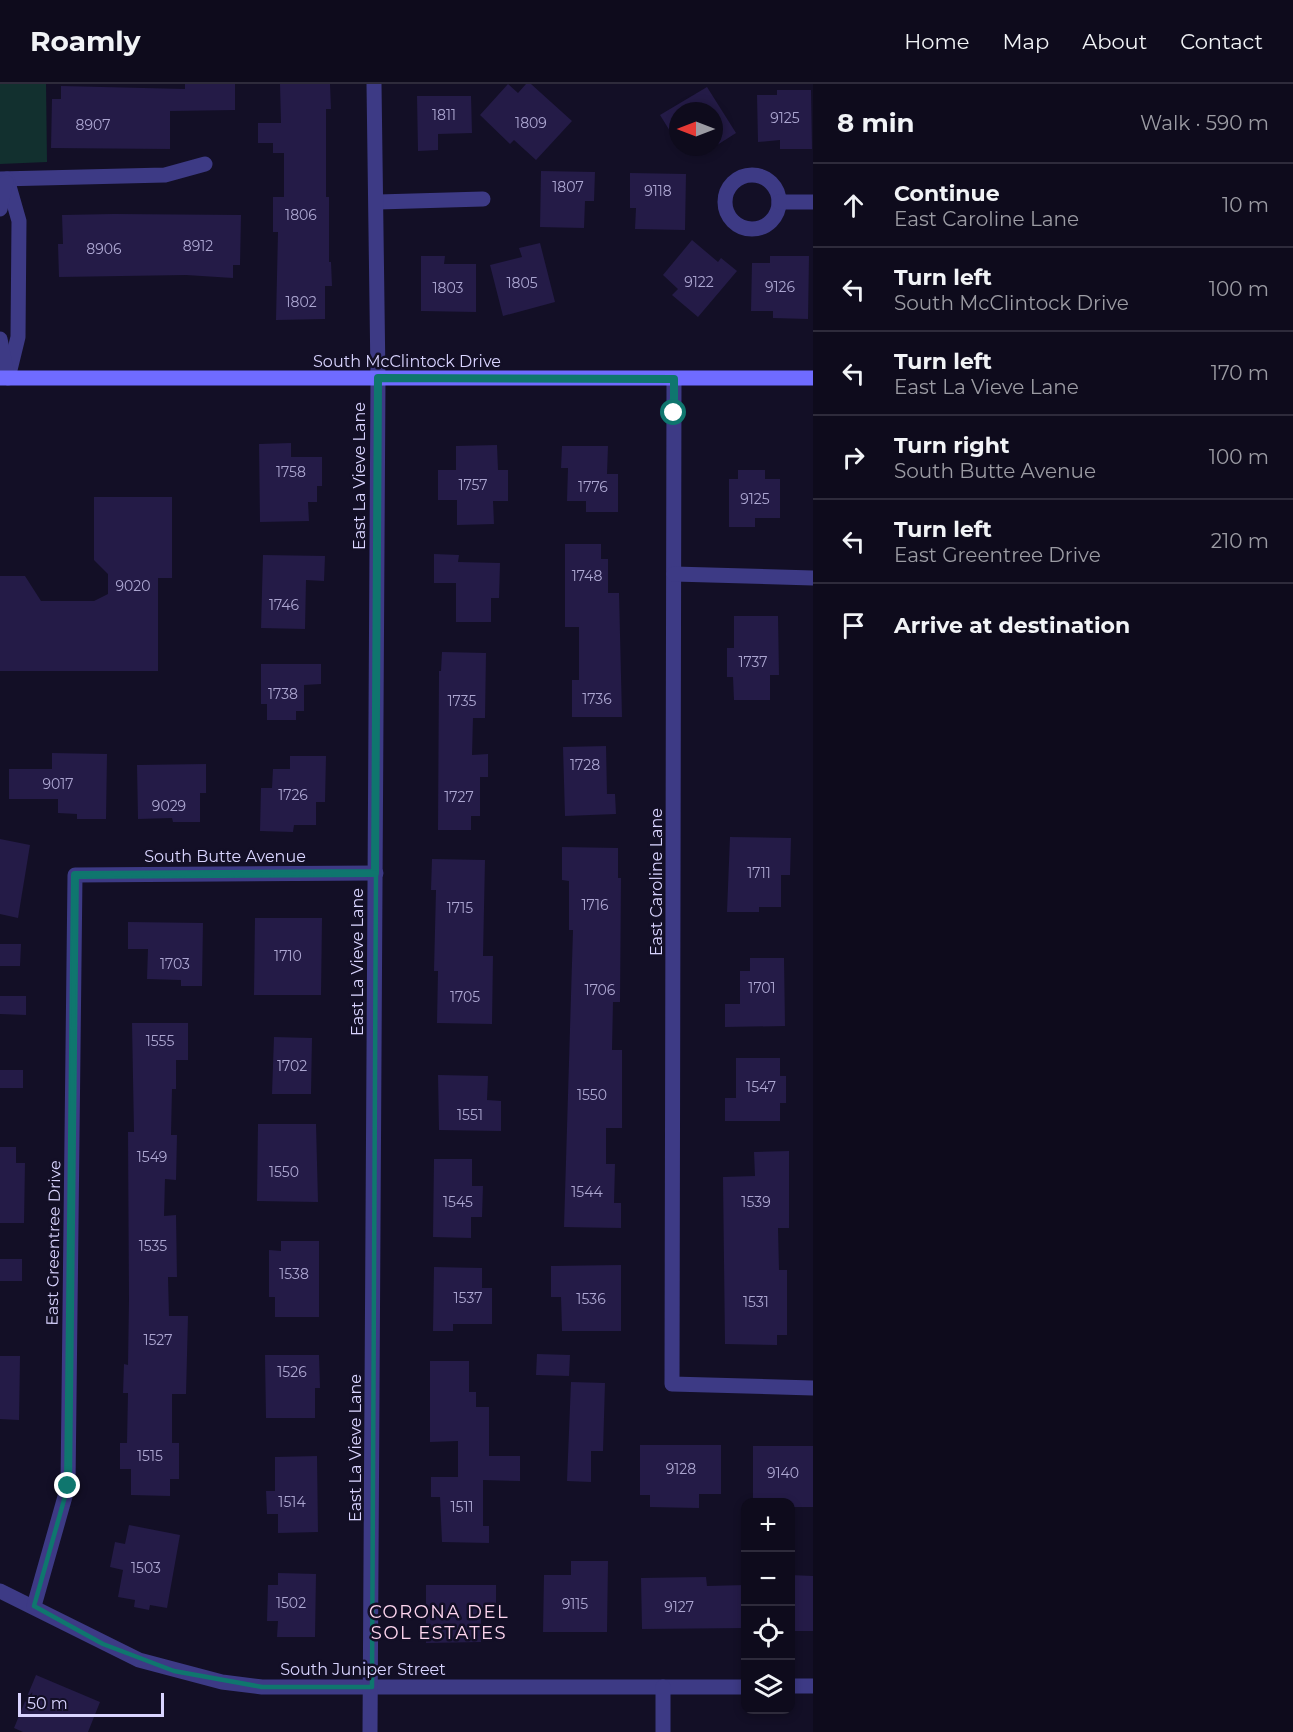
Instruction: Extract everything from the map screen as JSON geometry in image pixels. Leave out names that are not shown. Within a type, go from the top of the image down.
[{"type":"main road","name":"South McClintock Drive","points":[[4,378],[813,378]]},
{"type":"street","name":"East La Vieve Lane","points":[[370,1732],[378,378],[378,202],[374,84]]},
{"type":"street","points":[[3,179],[165,175],[205,164]]},
{"type":"street","points":[[0,209],[3,179]]},
{"type":"street","points":[[3,179],[19,221],[18,337],[4,378]]},
{"type":"street","points":[[378,202],[483,199]]},
{"type":"street","points":[[779,202],[813,202]]},
{"type":"street","points":[[0,339],[4,378]]},
{"type":"street","name":"East Caroline Lane","points":[[674,379],[672,1384],[813,1388]]},
{"type":"street","points":[[674,574],[813,578]]},
{"type":"street","name":"South Butte Avenue","points":[[75,875],[375,873]]},
{"type":"street","name":"East Greentree Drive","points":[[34,1606],[68,1486],[75,875]]},
{"type":"street","name":"South Juniper Street","points":[[0,1591],[34,1606],[103,1644],[174,1671],[262,1687],[741,1687]]},
{"type":"street","points":[[795,1686],[813,1686]]},
{"type":"street","points":[[663,1687],[663,1732]]},
{"type":"highlighted area","points":[[376,873],[372,1687],[262,1687],[174,1671],[103,1644],[34,1606],[68,1486],[75,875]]},
{"type":"green space","points":[[0,84],[46,84],[47,162],[0,164]]},
{"type":"building","points":[[185,84],[235,84],[235,110],[170,111],[170,149],[51,148],[52,99],[61,99],[61,86],[185,89]]},
{"type":"building","points":[[280,84],[330,84],[331,109],[326,109],[326,197],[329,197],[329,262],[331,262],[332,286],[325,286],[325,319],[276,320],[278,232],[273,232],[273,197],[284,197],[284,153],[273,153],[273,143],[258,143],[258,123],[281,123]]},
{"type":"building","points":[[508,84],[518,93],[526,84],[531,84],[572,121],[536,160],[514,140],[510,144],[480,115]]},
{"type":"building","points":[[707,87],[716,102],[682,102]]},
{"type":"building","points":[[777,90],[811,90],[812,149],[780,149],[780,140],[758,142],[757,95],[777,95]]},
{"type":"building","points":[[417,96],[471,96],[472,133],[438,134],[438,150],[418,151]]},
{"type":"building","points":[[669,110],[669,130],[660,115]]},
{"type":"building","points":[[723,112],[736,133],[723,141]]},
{"type":"building","points":[[541,171],[595,172],[594,201],[585,201],[584,228],[540,227]]},
{"type":"building","points":[[630,173],[686,174],[685,230],[635,229],[636,208],[630,208]]},
{"type":"building","points":[[62,215],[241,215],[240,265],[233,265],[233,278],[186,275],[59,277],[58,244],[63,244]]},
{"type":"building","points":[[692,240],[718,262],[721,258],[737,271],[698,317],[672,295],[678,289],[663,275]]},
{"type":"building","points":[[540,243],[555,302],[503,316],[490,265],[522,257],[519,248]]},
{"type":"building","points":[[421,256],[445,256],[444,264],[476,264],[476,312],[421,311]]},
{"type":"building","points":[[770,256],[809,256],[808,319],[773,318],[773,311],[751,311],[752,263],[770,263]]},
{"type":"building","points":[[291,443],[291,457],[322,457],[322,486],[317,486],[317,502],[308,502],[309,521],[260,522],[259,444]]},
{"type":"building","points":[[497,445],[498,470],[508,470],[508,501],[493,501],[494,524],[457,525],[457,500],[438,500],[438,470],[456,470],[456,446]]},
{"type":"building","points":[[562,446],[608,446],[607,474],[618,474],[618,512],[586,512],[586,501],[567,501],[568,468],[561,468]]},
{"type":"building","points":[[738,470],[765,470],[765,479],[780,479],[780,518],[755,518],[755,527],[729,527],[729,479],[738,479]]},
{"type":"building","points":[[94,497],[172,497],[172,578],[158,578],[158,671],[0,671],[0,576],[25,576],[41,601],[94,601],[108,594],[108,574],[94,560]]},
{"type":"building","points":[[565,544],[601,544],[601,559],[608,559],[608,593],[619,593],[622,717],[572,717],[572,680],[579,680],[579,627],[565,627]]},
{"type":"building","points":[[434,554],[459,555],[458,562],[500,563],[499,598],[491,598],[491,622],[456,622],[456,583],[434,583]]},
{"type":"building","points":[[263,555],[325,556],[324,581],[306,580],[305,629],[261,628]]},
{"type":"building","points":[[734,616],[778,616],[779,675],[770,675],[770,700],[734,700],[733,677],[727,677],[727,648],[734,648]]},
{"type":"building","points":[[442,652],[486,653],[485,718],[473,718],[472,755],[488,754],[488,777],[480,777],[480,816],[471,816],[471,830],[438,830],[439,671],[441,671]]},
{"type":"building","points":[[261,664],[321,664],[321,684],[304,685],[304,711],[296,711],[296,720],[267,720],[267,704],[261,704]]},
{"type":"building","points":[[606,746],[607,794],[615,794],[616,814],[565,816],[563,747]]},
{"type":"building","points":[[52,753],[107,754],[106,819],[77,819],[77,814],[58,813],[58,799],[9,799],[9,769],[52,769]]},
{"type":"building","points":[[290,756],[326,756],[325,802],[316,802],[316,825],[294,825],[293,832],[260,831],[261,788],[272,788],[273,769],[290,769]]},
{"type":"building","points":[[206,764],[206,793],[200,793],[200,822],[173,822],[172,818],[138,819],[137,765]]},
{"type":"building","points":[[730,837],[791,838],[790,875],[781,875],[781,907],[759,907],[759,912],[727,912]]},
{"type":"building","points":[[0,839],[30,845],[18,918],[0,914]]},
{"type":"building","points":[[562,847],[618,848],[618,878],[621,878],[620,1002],[613,1002],[612,1050],[622,1050],[622,1128],[606,1128],[606,1164],[615,1164],[614,1203],[621,1203],[621,1228],[564,1227],[573,930],[569,930],[569,881],[562,880]]},
{"type":"building","points":[[432,859],[485,860],[483,956],[493,956],[492,1024],[437,1023],[438,971],[434,971],[436,890],[431,890]]},
{"type":"building","points":[[255,918],[322,918],[321,995],[254,995]]},
{"type":"building","points":[[128,922],[203,923],[202,986],[181,986],[181,980],[147,979],[148,949],[128,949]]},
{"type":"building","points":[[0,944],[21,944],[20,966],[0,966]]},
{"type":"building","points":[[750,958],[784,958],[785,1026],[725,1027],[725,1004],[740,1004],[740,971],[750,971]]},
{"type":"building","points":[[0,996],[26,996],[26,1015],[0,1014]]},
{"type":"building","points":[[132,1023],[188,1023],[188,1060],[176,1060],[176,1089],[172,1089],[171,1135],[177,1135],[176,1180],[165,1179],[164,1216],[176,1215],[177,1277],[168,1277],[169,1316],[188,1316],[186,1394],[172,1394],[172,1443],[179,1443],[179,1479],[170,1479],[170,1496],[131,1495],[131,1469],[120,1469],[120,1443],[127,1443],[128,1393],[123,1393],[124,1364],[128,1365],[128,1132],[134,1132]]},
{"type":"building","points":[[274,1037],[312,1038],[311,1094],[272,1094]]},
{"type":"building","points":[[736,1058],[780,1058],[780,1076],[786,1076],[786,1103],[780,1103],[780,1121],[725,1121],[725,1098],[736,1098]]},
{"type":"building","points":[[0,1070],[23,1070],[23,1088],[0,1088]]},
{"type":"building","points":[[438,1075],[488,1076],[487,1100],[501,1101],[501,1131],[439,1130]]},
{"type":"building","points":[[258,1124],[316,1124],[318,1202],[257,1201]]},
{"type":"building","points":[[0,1147],[16,1147],[16,1163],[25,1163],[24,1223],[0,1223]]},
{"type":"building","points":[[789,1151],[789,1228],[778,1228],[779,1270],[787,1270],[787,1335],[777,1335],[777,1345],[725,1344],[723,1177],[755,1176],[754,1152]]},
{"type":"building","points":[[434,1159],[472,1159],[472,1186],[483,1186],[482,1217],[471,1217],[471,1238],[433,1237]]},
{"type":"building","points":[[281,1241],[319,1241],[319,1317],[275,1317],[275,1297],[269,1297],[269,1250],[281,1251]]},
{"type":"building","points":[[0,1259],[22,1259],[22,1281],[0,1281]]},
{"type":"building","points":[[621,1265],[621,1331],[562,1331],[561,1297],[551,1297],[551,1266]]},
{"type":"building","points":[[434,1267],[482,1268],[482,1288],[492,1288],[492,1324],[453,1324],[453,1331],[433,1331]]},
{"type":"building","points":[[537,1354],[570,1355],[569,1376],[536,1375]]},
{"type":"building","points":[[265,1355],[319,1355],[320,1388],[315,1388],[315,1418],[266,1418]]},
{"type":"building","points":[[0,1356],[20,1356],[19,1420],[0,1419]]},
{"type":"building","points":[[430,1361],[469,1361],[469,1392],[476,1392],[476,1407],[489,1407],[489,1456],[520,1456],[520,1481],[483,1480],[483,1526],[489,1526],[489,1543],[442,1542],[440,1497],[431,1497],[431,1477],[458,1477],[458,1441],[430,1442]]},
{"type":"building","points":[[571,1382],[605,1383],[603,1451],[591,1451],[591,1482],[567,1481]]},
{"type":"building","points":[[640,1445],[721,1445],[721,1494],[699,1494],[699,1508],[650,1507],[650,1495],[640,1495]]},
{"type":"building","points":[[753,1446],[813,1446],[813,1507],[795,1507],[795,1498],[753,1498]]},
{"type":"building","points":[[317,1456],[318,1532],[278,1533],[278,1514],[267,1514],[266,1491],[275,1491],[275,1457]]},
{"type":"building","points":[[129,1525],[180,1535],[167,1608],[150,1605],[149,1610],[134,1607],[135,1600],[118,1597],[123,1570],[110,1567],[115,1542],[125,1544]]},
{"type":"building","points":[[571,1561],[608,1561],[607,1632],[543,1632],[544,1575],[571,1575]]},
{"type":"building","points":[[278,1573],[316,1574],[315,1637],[277,1637],[278,1621],[267,1621],[268,1585],[278,1585]]},
{"type":"building","points":[[795,1575],[813,1576],[813,1631],[795,1631]]},
{"type":"building","points":[[706,1577],[707,1586],[741,1585],[741,1628],[642,1629],[641,1578]]},
{"type":"building","points":[[426,1585],[496,1585],[496,1608],[481,1608],[481,1642],[426,1643]]},
{"type":"building","points":[[36,1675],[100,1702],[88,1732],[23,1732],[14,1728]]},
{"type":"district","name":"CORONA DEL SOL ESTATES","points":[[439,1622]]},
{"type":"route","points":[[68,1486],[75,875],[375,873],[378,378],[674,379],[674,413]]}]
